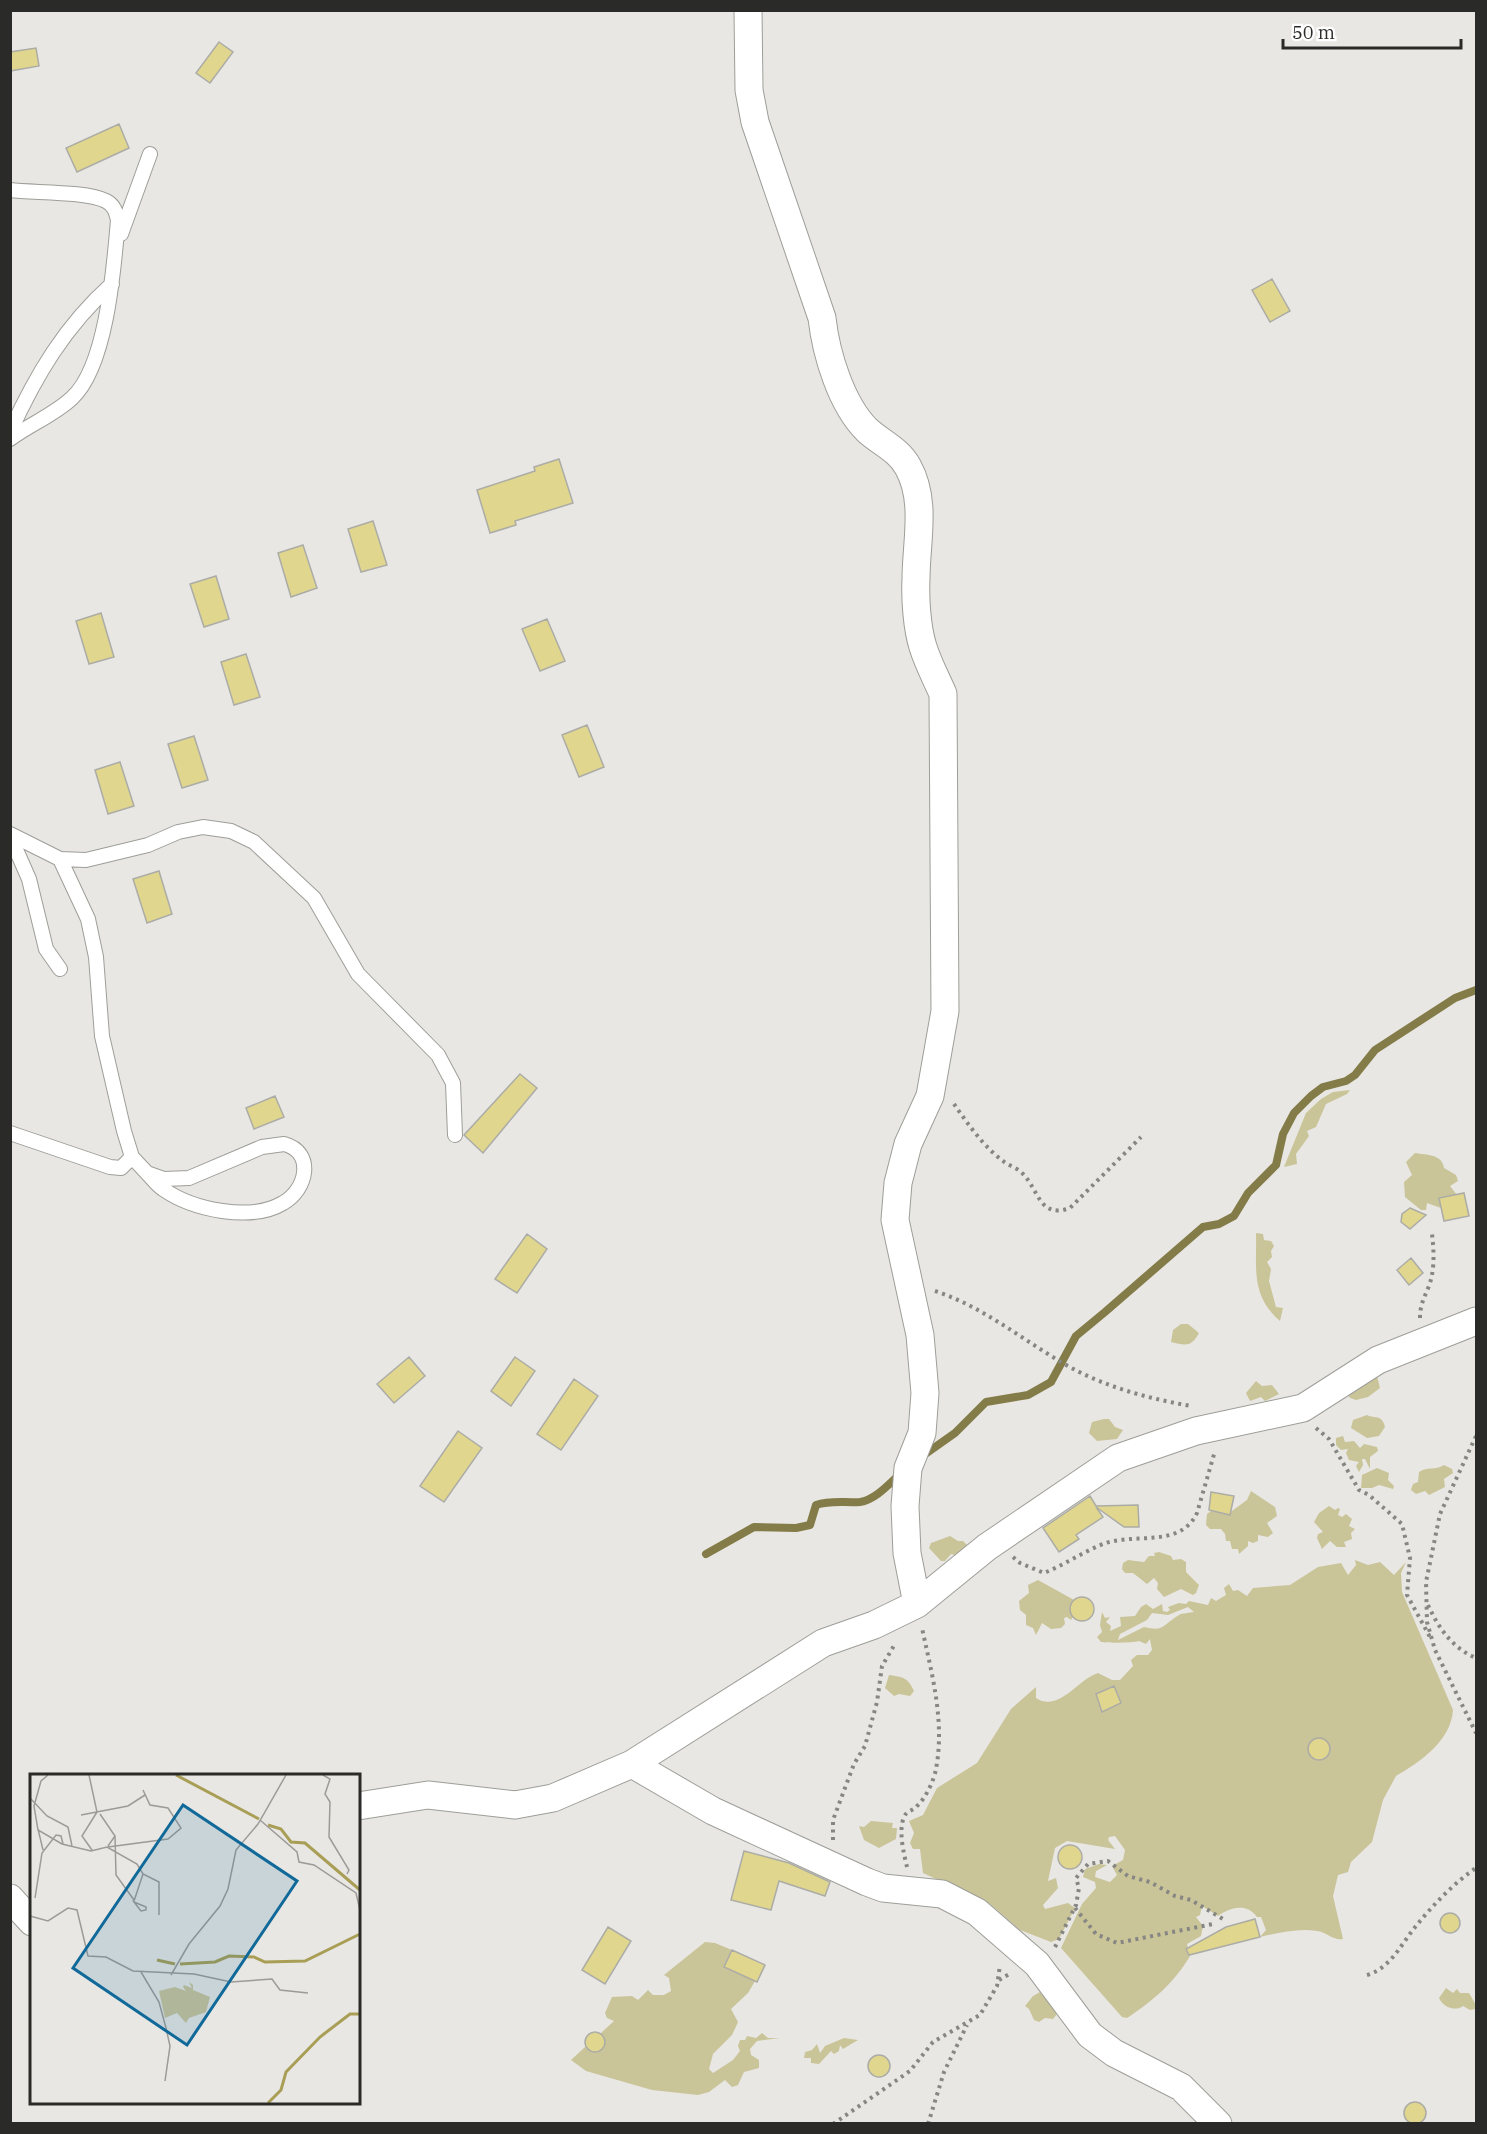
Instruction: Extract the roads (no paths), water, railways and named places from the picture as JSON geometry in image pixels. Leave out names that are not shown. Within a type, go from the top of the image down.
[{"type":"street","points":[[748,10],[749,90],[755,122],[822,318],[825,350],[852,409],[868,430],[890,446],[908,466],[916,489],[920,527],[916,580],[923,646],[943,693],[945,1011],[930,1095],[908,1144],[898,1183],[895,1220],[920,1335],[925,1393],[922,1433],[908,1468],[905,1506],[908,1553],[917,1604]]},
{"type":"street","points":[[360,1806],[428,1795],[515,1805],[553,1798],[632,1764],[823,1642],[874,1625],[917,1604],[987,1546],[1118,1458],[1196,1431],[1303,1408],[1378,1360],[1476,1321]]},
{"type":"street","points":[[632,1764],[713,1811],[841,1870],[883,1888],[942,1894],[976,1912],[1037,1964],[1090,2035],[1114,2053],[1181,2087],[1218,2124]]},
{"type":"street","points":[[10,1898],[30,1920]]},
{"type":"lane","points":[[115,252],[150,154]]},
{"type":"lane","points":[[10,190],[83,196],[107,201],[114,209],[118,220],[109,303],[94,357],[79,390],[63,405],[10,439]]},
{"type":"lane","points":[[10,432],[51,353],[71,325],[111,284]]},
{"type":"lane","points":[[10,835],[60,859],[86,860],[148,845],[178,832],[203,827],[231,831],[254,842],[314,898],[358,974],[438,1055],[453,1083],[455,1135]]},
{"type":"lane","points":[[10,835],[29,879],[46,949],[60,969]]},
{"type":"lane","points":[[60,859],[88,919],[96,957],[107,1064],[132,1157],[147,1173],[162,1189],[191,1203],[227,1211],[263,1212],[296,1195],[301,1186],[305,1167],[301,1154],[295,1147],[284,1144],[262,1147],[189,1178],[164,1179],[147,1173]]},
{"type":"lane","points":[[10,1133],[110,1167],[121,1168],[132,1157]]},
{"type":"waterway","points":[[921,1457],[955,1433],[986,1402],[1028,1395],[1051,1382],[1076,1336],[1203,1227],[1219,1224],[1234,1216],[1248,1193],[1276,1165],[1283,1134],[1294,1113],[1311,1096],[1323,1087],[1346,1081],[1355,1075],[1375,1050],[1455,998],[1476,990]]},
{"type":"waterway","points":[[706,1554],[754,1527],[796,1528],[810,1525],[816,1505],[866,1501],[882,1491],[900,1474]]}]
